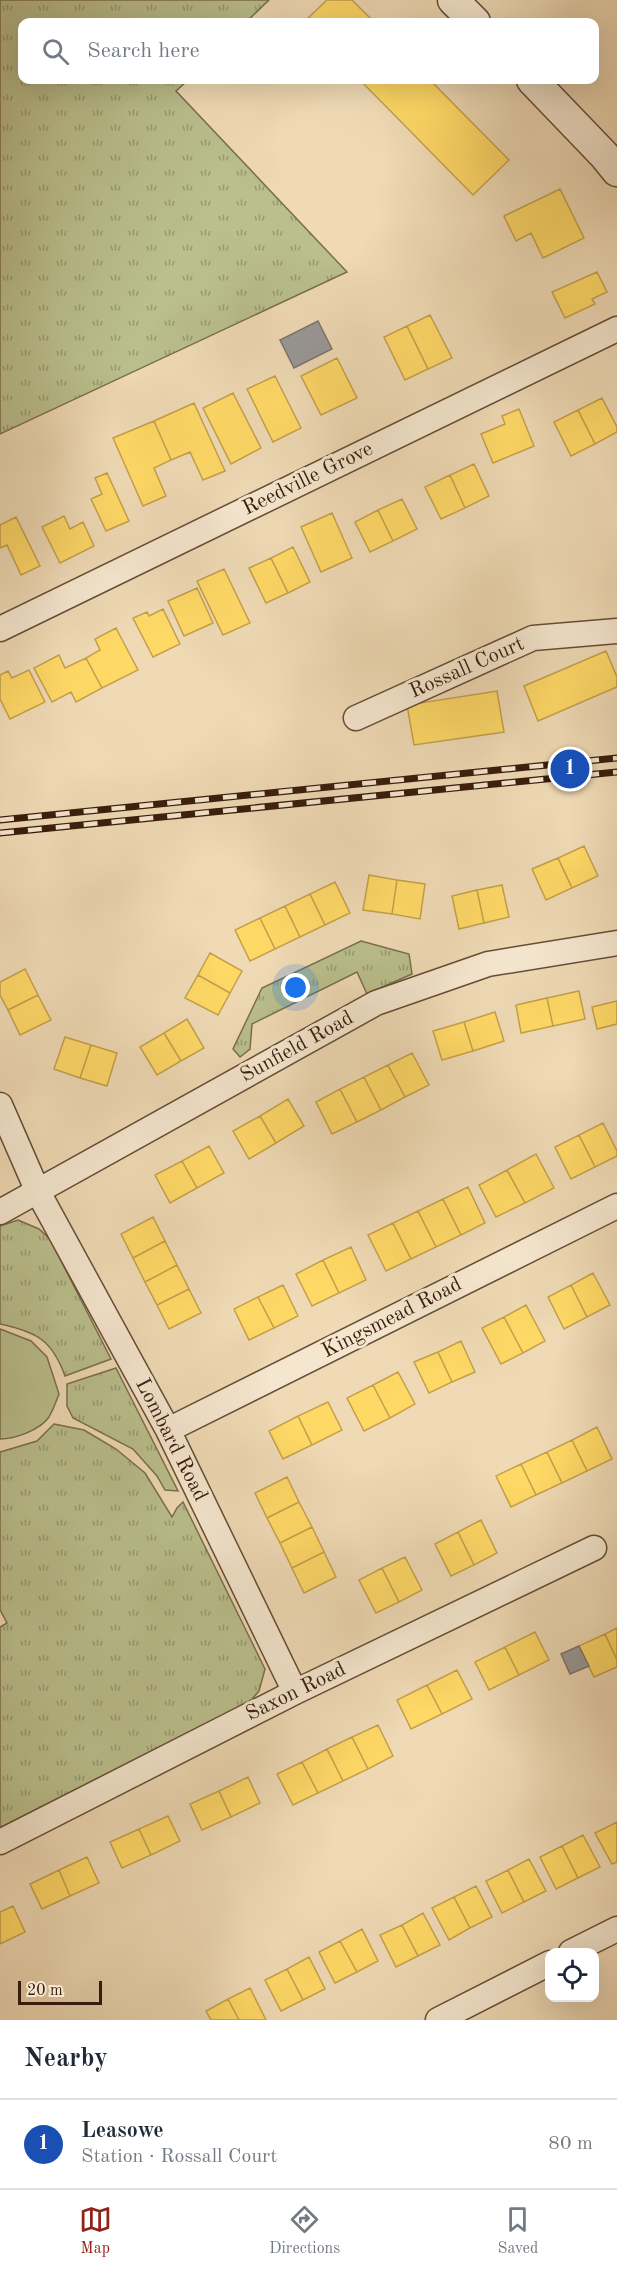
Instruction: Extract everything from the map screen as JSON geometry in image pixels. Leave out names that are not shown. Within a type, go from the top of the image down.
[{"type":"street","points":[[453,0],[471,18]]},
{"type":"street","points":[[536,84],[617,171]]},
{"type":"street","name":"Reedville Grove","points":[[0,629],[617,329]]},
{"type":"street","name":"Rossall Court","points":[[356,718],[533,638],[617,631]]},
{"type":"street","name":"Sunfield Road","points":[[0,1212],[376,1002],[488,964],[617,943]]},
{"type":"street","name":"Lombard Road","points":[[0,1106],[38,1192],[168,1430],[295,1692]]},
{"type":"street","name":"Kingsmead Road","points":[[168,1430],[617,1206]]},
{"type":"street","name":"Saxon Road","points":[[0,1842],[295,1692],[594,1548]]},
{"type":"street","points":[[581,1948],[617,1929]]},
{"type":"street","points":[[438,2020],[545,1965]]},
{"type":"green space","points":[[0,0],[269,0],[250,18],[18,18],[18,84],[184,84],[176,91],[347,272],[0,434]]},
{"type":"green space","points":[[361,941],[409,954],[412,974],[367,994],[357,972],[252,1024],[250,1049],[240,1057],[233,1049],[262,988]]},
{"type":"green space","points":[[18,1220],[39,1229],[50,1239],[111,1359],[65,1376],[55,1354],[42,1340],[24,1330],[0,1324],[0,1226]]},
{"type":"green space","points":[[0,1329],[31,1341],[47,1357],[59,1394],[45,1422],[33,1430],[6,1439],[0,1439]]},
{"type":"green space","points":[[116,1368],[178,1491],[165,1490],[157,1476],[133,1449],[73,1418],[67,1406],[67,1384]]},
{"type":"green space","points":[[54,1424],[84,1430],[116,1449],[145,1473],[172,1517],[183,1502],[265,1669],[259,1691],[247,1705],[0,1828],[0,1627],[7,1623],[0,1610],[0,1452],[37,1441]]},
{"type":"building: Homes","points":[[327,0],[352,0],[370,18],[308,18]]},
{"type":"building: Homes","points":[[364,84],[434,84],[509,160],[473,195]]},
{"type":"building: Homes","points":[[560,189],[584,238],[543,258],[531,233],[516,241],[504,216]]},
{"type":"building: Homes","points":[[597,272],[607,292],[592,299],[595,304],[565,318],[552,292]]},
{"type":"building: Homes","points":[[430,315],[452,358],[428,369],[407,326]]},
{"type":"building: Homes","points":[[407,326],[428,369],[405,380],[384,337]]},
{"type":"building: Homes","points":[[337,358],[357,398],[321,415],[301,376]]},
{"type":"building: Homes","points":[[275,376],[301,428],[273,442],[247,389]]},
{"type":"building: Homes","points":[[233,393],[261,448],[231,464],[203,408]]},
{"type":"building: Homes","points":[[602,398],[617,427],[617,432],[595,444],[578,410]]},
{"type":"building: Homes","points":[[194,403],[225,471],[203,480],[190,452],[171,460],[154,421]]},
{"type":"building: Homes","points":[[519,409],[534,446],[493,463],[481,434],[505,424],[502,416]]},
{"type":"building: Homes","points":[[578,410],[595,444],[571,456],[554,422]]},
{"type":"building: Homes","points":[[154,421],[171,460],[154,468],[166,496],[143,506],[113,438]]},
{"type":"building: Homes","points":[[474,464],[489,496],[465,508],[450,475]]},
{"type":"building: Homes","points":[[107,473],[129,521],[106,531],[91,499],[102,494],[95,478]]},
{"type":"building: Homes","points":[[450,475],[465,508],[441,519],[425,487]]},
{"type":"building: Homes","points":[[402,499],[417,529],[393,541],[378,510]]},
{"type":"building: Homes","points":[[378,510],[393,541],[370,552],[355,522]]},
{"type":"building: Homes","points":[[332,513],[352,558],[321,572],[301,527]]},
{"type":"building: Homes","points":[[64,516],[70,529],[83,522],[94,546],[60,563],[42,527]]},
{"type":"building: Homes","points":[[16,517],[40,566],[21,575],[7,545],[0,548],[0,525]]},
{"type":"building: Homes","points":[[293,547],[310,582],[288,593],[271,558]]},
{"type":"building: Homes","points":[[271,558],[288,593],[266,603],[249,568]]},
{"type":"building: Homes","points":[[224,569],[250,623],[223,635],[197,581]]},
{"type":"building: Homes","points":[[197,588],[213,623],[184,636],[168,601]]},
{"type":"building: Homes","points":[[163,609],[180,644],[153,657],[133,618],[147,612],[149,616]]},
{"type":"building: Homes","points":[[116,628],[138,670],[102,688],[86,658],[100,650],[95,639]]},
{"type":"building: Homes","points":[[606,651],[617,677],[617,687],[538,721],[524,686]]},
{"type":"building: Homes","points":[[59,655],[65,668],[86,658],[102,688],[76,702],[71,692],[52,702],[34,668]]},
{"type":"building: Homes","points":[[29,670],[45,702],[10,719],[0,699],[0,675],[8,671],[12,678]]},
{"type":"building: Homes","points":[[497,691],[504,732],[414,745],[407,705]]},
{"type":"building: Homes","points":[[584,846],[598,876],[572,888],[558,858]]},
{"type":"building: Homes","points":[[558,858],[572,888],[546,900],[532,869]]},
{"type":"building: Homes","points":[[369,875],[397,880],[392,914],[363,910]]},
{"type":"building: Homes","points":[[397,880],[425,884],[420,919],[392,914]]},
{"type":"building: Homes","points":[[335,882],[350,913],[325,925],[310,894]]},
{"type":"building: Homes","points":[[502,885],[509,917],[484,923],[477,890]]},
{"type":"building: Homes","points":[[477,890],[484,923],[459,929],[452,896]]},
{"type":"building: Homes","points":[[310,894],[325,925],[300,937],[285,906]]},
{"type":"building: Homes","points":[[285,906],[300,937],[275,949],[260,918]]},
{"type":"building: Homes","points":[[260,918],[275,949],[250,961],[235,930]]},
{"type":"building: Homes","points":[[210,953],[242,971],[230,993],[198,975]]},
{"type":"building: Homes","points":[[25,969],[38,995],[8,1010],[0,995],[0,982]]},
{"type":"building: Homes","points":[[198,975],[230,993],[218,1015],[185,998]]},
{"type":"building: Homes","points":[[579,991],[585,1019],[553,1026],[547,998]]},
{"type":"building: Homes","points":[[38,995],[51,1020],[20,1035],[8,1010]]},
{"type":"building: Homes","points":[[547,998],[553,1026],[521,1033],[516,1005]]},
{"type":"building: Homes","points":[[617,1001],[617,1024],[597,1029],[592,1007]]},
{"type":"building: Homes","points":[[495,1012],[504,1041],[473,1051],[464,1022]]},
{"type":"building: Homes","points":[[187,1019],[204,1048],[181,1061],[164,1033]]},
{"type":"building: Homes","points":[[464,1022],[473,1051],[442,1060],[433,1031]]},
{"type":"building: Homes","points":[[164,1033],[181,1061],[157,1075],[140,1047]]},
{"type":"building: Homes","points":[[65,1037],[91,1045],[80,1078],[54,1069]]},
{"type":"building: Homes","points":[[91,1045],[117,1053],[107,1086],[80,1078]]},
{"type":"building: Homes","points":[[412,1053],[429,1085],[405,1097],[388,1065]]},
{"type":"building: Homes","points":[[388,1065],[405,1097],[381,1110],[364,1077]]},
{"type":"building: Homes","points":[[364,1077],[381,1110],[357,1122],[340,1089]]},
{"type":"building: Homes","points":[[340,1089],[357,1122],[332,1134],[316,1102]]},
{"type":"building: Homes","points":[[288,1099],[304,1126],[276,1143],[260,1116]]},
{"type":"building: Homes","points":[[260,1116],[276,1143],[249,1159],[233,1131]]},
{"type":"building: Homes","points":[[603,1123],[617,1151],[617,1156],[595,1167],[579,1135]]},
{"type":"building: Homes","points":[[579,1135],[595,1167],[571,1179],[555,1147]]},
{"type":"building: Homes","points":[[209,1146],[224,1173],[197,1188],[182,1161]]},
{"type":"building: Homes","points":[[536,1154],[554,1188],[525,1203],[507,1170]]},
{"type":"building: Homes","points":[[182,1161],[197,1188],[170,1203],[155,1175]]},
{"type":"building: Homes","points":[[507,1170],[525,1203],[496,1217],[479,1185]]},
{"type":"building: Homes","points":[[468,1187],[485,1223],[461,1235],[443,1199]]},
{"type":"building: Homes","points":[[443,1199],[461,1235],[436,1247],[418,1211]]},
{"type":"building: Homes","points":[[418,1211],[436,1247],[411,1259],[393,1223]]},
{"type":"building: Homes","points":[[153,1217],[165,1241],[133,1258],[121,1234]]},
{"type":"building: Homes","points":[[393,1223],[411,1259],[386,1271],[368,1235]]},
{"type":"building: Homes","points":[[165,1241],[177,1265],[145,1282],[133,1258]]},
{"type":"building: Homes","points":[[351,1247],[366,1280],[339,1293],[323,1260]]},
{"type":"building: Homes","points":[[323,1260],[339,1293],[312,1306],[296,1274]]},
{"type":"building: Homes","points":[[177,1265],[189,1289],[157,1305],[145,1282]]},
{"type":"building: Homes","points":[[593,1273],[610,1305],[587,1317],[571,1285]]},
{"type":"building: Homes","points":[[283,1285],[298,1316],[274,1328],[258,1297]]},
{"type":"building: Homes","points":[[571,1285],[587,1317],[564,1329],[548,1297]]},
{"type":"building: Homes","points":[[189,1289],[201,1313],[169,1329],[157,1305]]},
{"type":"building: Homes","points":[[258,1297],[274,1328],[249,1340],[234,1309]]},
{"type":"building: Homes","points":[[526,1305],[545,1341],[523,1353],[504,1317]]},
{"type":"building: Homes","points":[[504,1317],[523,1353],[501,1364],[482,1328]]},
{"type":"building: Homes","points":[[461,1341],[475,1372],[452,1382],[438,1352]]},
{"type":"building: Homes","points":[[438,1352],[452,1382],[429,1393],[414,1362]]},
{"type":"building: Homes","points":[[398,1372],[415,1404],[390,1418],[373,1385]]},
{"type":"building: Homes","points":[[373,1385],[390,1418],[364,1431],[347,1398]]},
{"type":"building: Homes","points":[[328,1402],[342,1430],[312,1445],[298,1416]]},
{"type":"building: Homes","points":[[298,1416],[312,1445],[283,1459],[269,1431]]},
{"type":"building: Homes","points":[[597,1427],[612,1459],[587,1471],[572,1440]]},
{"type":"building: Homes","points":[[572,1440],[587,1471],[562,1483],[547,1452]]},
{"type":"building: Homes","points":[[547,1452],[562,1483],[536,1495],[521,1464]]},
{"type":"building: Homes","points":[[521,1464],[536,1495],[511,1507],[496,1476]]},
{"type":"building: Homes","points":[[287,1477],[299,1502],[267,1518],[255,1493]]},
{"type":"building: Homes","points":[[299,1502],[312,1527],[280,1543],[267,1518]]},
{"type":"building: Homes","points":[[481,1520],[497,1553],[474,1565],[458,1532]]},
{"type":"building: Homes","points":[[312,1527],[324,1552],[292,1568],[280,1543]]},
{"type":"building: Homes","points":[[458,1532],[474,1565],[451,1576],[435,1544]]},
{"type":"building: Homes","points":[[324,1552],[336,1577],[304,1593],[292,1568]]},
{"type":"building: Homes","points":[[405,1557],[422,1590],[399,1602],[382,1568]]},
{"type":"building: Homes","points":[[382,1568],[399,1602],[376,1613],[359,1580]]},
{"type":"building: Homes","points":[[617,1628],[617,1660],[605,1634]]},
{"type":"building: Homes","points":[[535,1632],[549,1660],[519,1675],[505,1647]]},
{"type":"building: Homes","points":[[605,1634],[617,1660],[617,1667],[594,1677],[579,1646]]},
{"type":"building: Homes","points":[[505,1647],[519,1675],[489,1690],[475,1662]]},
{"type":"building: Homes","points":[[457,1670],[472,1699],[442,1714],[427,1685]]},
{"type":"building: Homes","points":[[427,1685],[442,1714],[411,1729],[397,1700]]},
{"type":"building: Homes","points":[[378,1725],[393,1756],[368,1769],[352,1737]]},
{"type":"building: Homes","points":[[352,1737],[368,1769],[343,1781],[327,1749]]},
{"type":"building: Homes","points":[[327,1749],[343,1781],[318,1793],[302,1762]]},
{"type":"building: Homes","points":[[302,1762],[318,1793],[293,1805],[277,1774]]},
{"type":"building: Homes","points":[[248,1777],[260,1803],[231,1817],[219,1791]]},
{"type":"building: Homes","points":[[219,1791],[231,1817],[202,1830],[190,1804]]},
{"type":"building: Homes","points":[[168,1816],[180,1841],[151,1855],[139,1829]]},
{"type":"building: Homes","points":[[617,1822],[617,1862],[612,1864],[595,1833]]},
{"type":"building: Homes","points":[[139,1829],[151,1855],[122,1868],[110,1842]]},
{"type":"building: Homes","points":[[583,1835],[600,1867],[578,1878],[562,1846]]},
{"type":"building: Homes","points":[[562,1846],[578,1878],[556,1889],[540,1857]]},
{"type":"building: Homes","points":[[87,1857],[99,1883],[70,1896],[59,1870]]},
{"type":"building: Homes","points":[[529,1859],[546,1891],[524,1902],[508,1870]]},
{"type":"building: Homes","points":[[59,1870],[70,1896],[42,1909],[30,1884]]},
{"type":"building: Homes","points":[[508,1870],[524,1902],[502,1913],[486,1881]]},
{"type":"building: Homes","points":[[476,1886],[492,1917],[470,1928],[454,1897]]},
{"type":"building: Homes","points":[[454,1897],[470,1928],[449,1940],[432,1908]]},
{"type":"building: Homes","points":[[13,1906],[25,1932],[0,1944],[0,1912]]},
{"type":"building: Homes","points":[[423,1913],[440,1945],[418,1956],[402,1925]]},
{"type":"building: Homes","points":[[402,1925],[418,1956],[396,1967],[380,1935]]},
{"type":"building: Homes","points":[[362,1929],[378,1961],[357,1972],[340,1941]]},
{"type":"building: Homes","points":[[340,1941],[357,1972],[335,1983],[319,1952]]},
{"type":"building: Homes","points":[[309,1957],[325,1989],[303,2000],[287,1969]]},
{"type":"building: Homes","points":[[287,1969],[303,2000],[281,2011],[265,1980]]},
{"type":"building: Homes","points":[[250,1988],[266,2020],[239,2020],[228,1999]]},
{"type":"building: Homes","points":[[228,1999],[239,2020],[211,2020],[206,2011]]},
{"type":"building: Industry","points":[[318,321],[332,349],[294,368],[280,340]]},
{"type":"building: Industry","points":[[579,1646],[589,1666],[570,1674],[561,1654]]},
{"type":"railway","points":[[0,820],[617,758]]},
{"type":"railway","points":[[0,833],[617,772]]},
{"type":"place","name":"Leasowe","points":[[570,769]]}]
